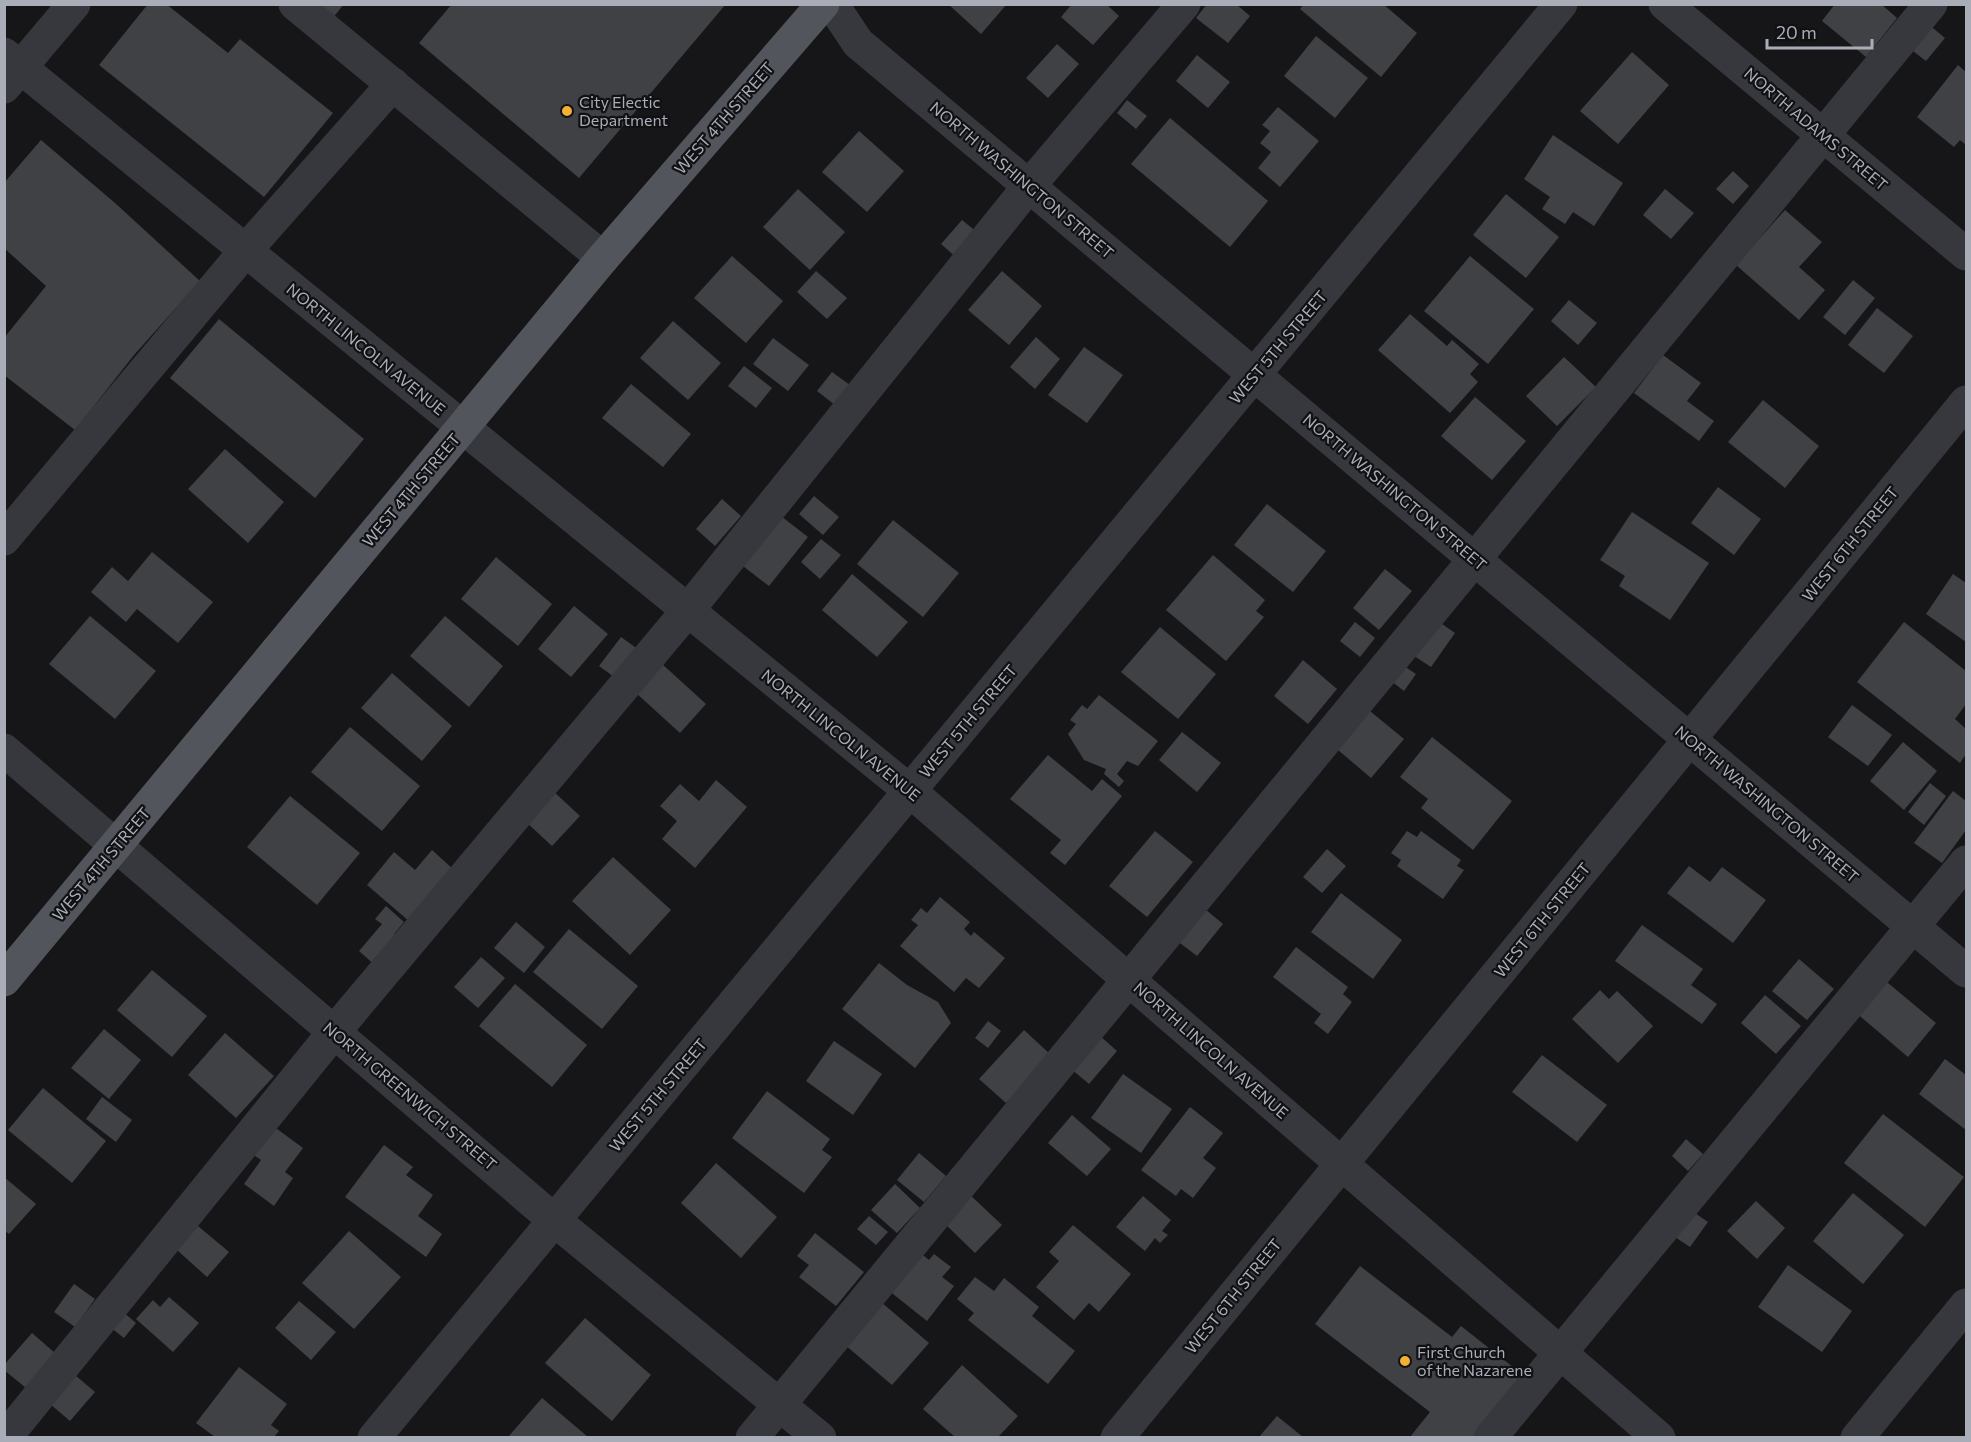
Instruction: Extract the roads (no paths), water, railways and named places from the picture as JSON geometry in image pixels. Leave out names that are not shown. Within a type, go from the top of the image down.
[{"type":"main road","name":"WEST 4TH STREET","points":[[4,980],[603,258],[823,4]]},
{"type":"street","points":[[10,69],[74,4]]},
{"type":"street","points":[[295,4],[603,258]]},
{"type":"street","name":"NORTH WASHINGTON STREET","points":[[832,4],[858,43],[1966,971]]},
{"type":"street","points":[[5,1437],[334,1032],[688,610],[1029,186],[1184,4]]},
{"type":"street","name":"WEST 5TH STREET","points":[[374,1437],[1561,4]]},
{"type":"street","name":"NORTH ADAMS STREET","points":[[1665,4],[1966,254]]},
{"type":"street","points":[[752,1437],[1931,4]]},
{"type":"street","name":"NORTH LINCOLN AVENUE","points":[[10,69],[246,250],[910,791],[1659,1437]]},
{"type":"street","points":[[4,539],[246,250],[393,84]]},
{"type":"street","name":"WEST 6TH STREET","points":[[1117,1437],[1966,402]]},
{"type":"street","name":"NORTH GREENWICH STREET","points":[[4,750],[554,1220],[820,1437]]},
{"type":"street","points":[[1490,1437],[1966,862]]},
{"type":"street","points":[[1857,1437],[1966,1305]]},
{"type":"place","name":"City Electic Department","points":[[567,111]]},
{"type":"place","name":"First Church of the Nazarene","points":[[1405,1361]]}]
